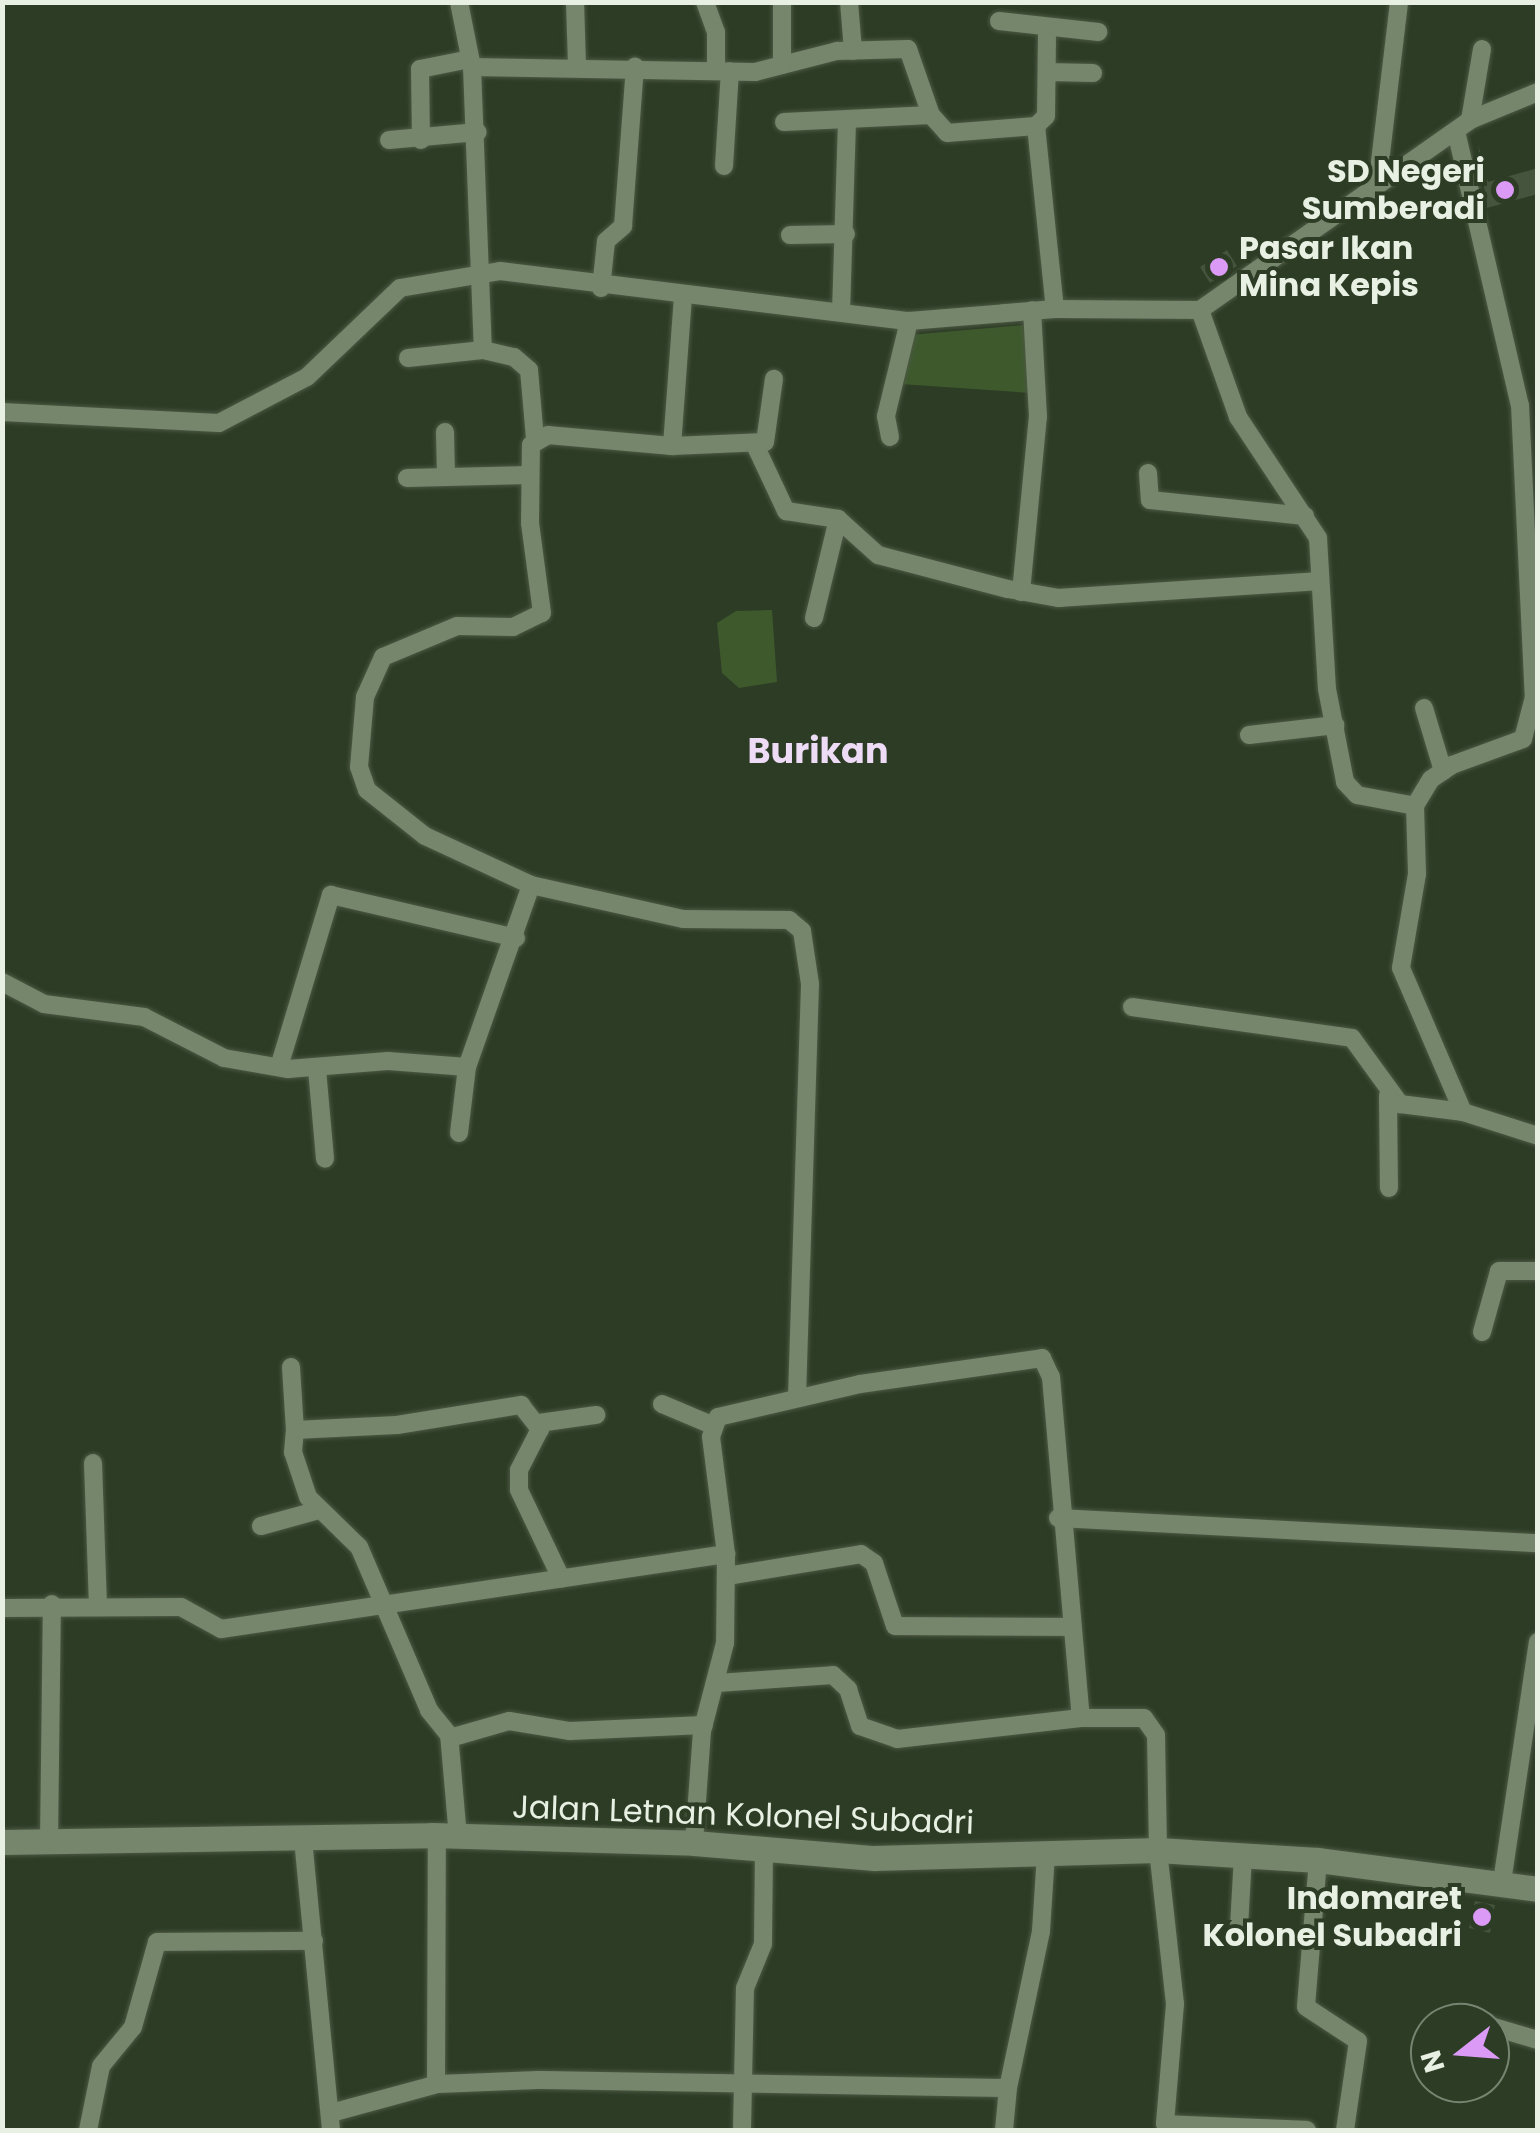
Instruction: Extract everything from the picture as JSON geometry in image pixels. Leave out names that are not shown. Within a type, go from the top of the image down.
[{"type":"main road","name":"Jalan Letnan Kolonel Subadri","points":[[2,1842],[447,1836],[694,1843],[874,1858],[1158,1850],[1318,1860],[1538,1889]]},
{"type":"street","points":[[459,2],[471,63],[478,132],[483,350]]},
{"type":"street","points":[[574,2],[578,67]]},
{"type":"street","points":[[705,2],[723,70],[724,166]]},
{"type":"street","points":[[782,2],[782,65]]},
{"type":"street","points":[[849,2],[852,51]]},
{"type":"street","points":[[1378,188],[1400,2]]},
{"type":"street","points":[[999,22],[1098,32]]},
{"type":"street","points":[[784,122],[930,115],[962,136],[1036,126],[1046,116],[1047,28]]},
{"type":"street","points":[[421,140],[420,69],[471,63],[723,70],[782,65],[852,51],[908,49],[930,115]]},
{"type":"street","points":[[1464,1112],[1401,968],[1417,874],[1415,806],[1443,771],[1523,739],[1536,697],[1532,558],[1520,405],[1463,125],[1482,49]]},
{"type":"street","points":[[600,288],[606,241],[623,226],[635,66]]},
{"type":"street","points":[[1047,72],[1093,73]]},
{"type":"street","points":[[2,412],[219,423],[307,377],[400,288],[484,273],[909,321],[1056,309],[1200,310],[1463,125],[1538,92]]},
{"type":"street","points":[[841,312],[847,120]]},
{"type":"street","points":[[1036,126],[1056,309]]},
{"type":"street","points":[[389,140],[478,132]]},
{"type":"street","points":[[790,235],[846,234]]},
{"type":"street","points":[[672,446],[682,296]]},
{"type":"street","points":[[1020,592],[1038,416],[1032,310]]},
{"type":"street","points":[[1200,310],[1238,416],[1318,538],[1335,725],[1345,782],[1356,795],[1415,806]]},
{"type":"street","points":[[890,437],[886,416],[909,321]]},
{"type":"street","points":[[408,358],[483,350],[514,357],[529,370],[535,439],[529,475],[542,613],[513,627],[457,626],[383,657],[365,697],[359,754],[367,790],[394,817],[531,885],[683,919],[789,920],[802,931],[810,984],[797,1398]]},
{"type":"street","points":[[756,447],[770,429],[774,379]]},
{"type":"street","points":[[445,432],[446,477]]},
{"type":"street","points":[[535,439],[756,447]]},
{"type":"street","points":[[756,447],[786,511],[838,518],[878,555],[1020,592],[1059,598],[1319,580]]},
{"type":"street","points":[[1148,473],[1150,500],[1304,516]]},
{"type":"street","points":[[407,478],[529,475]]},
{"type":"street","points":[[814,618],[838,518]]},
{"type":"street","points":[[1424,708],[1443,771]]},
{"type":"street","points":[[1249,735],[1335,725]]},
{"type":"street","points":[[458,1133],[467,1067],[516,938],[531,885]]},
{"type":"street","points":[[279,1067],[331,895],[516,938]]},
{"type":"street","points":[[2,982],[44,1004],[144,1017],[224,1058],[317,1069],[388,1062],[467,1067]]},
{"type":"street","points":[[1132,1006],[1352,1038],[1388,1096],[1389,1188]]},
{"type":"street","points":[[317,1069],[325,1159]]},
{"type":"street","points":[[1388,1096],[1464,1112],[1538,1136]]},
{"type":"street","points":[[1482,1332],[1499,1272],[1538,1271]]},
{"type":"street","points":[[662,1404],[712,1424],[797,1398],[1042,1358],[1051,1377],[1058,1518],[1081,1718]]},
{"type":"street","points":[[291,1368],[297,1470],[319,1510],[360,1547],[388,1604],[429,1710],[450,1738],[436,2084]]},
{"type":"street","points":[[295,1430],[397,1425],[522,1405],[539,1423]]},
{"type":"street","points":[[539,1423],[596,1414]]},
{"type":"street","points":[[539,1423],[520,1490],[561,1578]]},
{"type":"street","points":[[694,1843],[704,1726],[717,1684],[727,1576],[712,1424]]},
{"type":"street","points":[[92,1463],[98,1605]]},
{"type":"street","points":[[261,1526],[319,1510]]},
{"type":"street","points":[[1058,1518],[1538,1543]]},
{"type":"street","points":[[2,1608],[52,1604],[181,1607],[221,1629],[726,1554]]},
{"type":"street","points":[[727,1576],[861,1554],[878,1572],[895,1626],[1071,1627]]},
{"type":"street","points":[[49,1842],[52,1604]]},
{"type":"street","points":[[1502,1882],[1533,1705],[1538,1642]]},
{"type":"street","points":[[717,1684],[832,1675],[848,1689],[860,1726],[897,1739],[1081,1718],[1144,1718],[1154,1729],[1158,1850],[1175,2010],[1165,2127],[1306,2130]]},
{"type":"street","points":[[450,1738],[509,1721],[570,1731],[704,1726]]},
{"type":"street","points":[[303,1839],[331,2122],[436,2084],[745,2083],[1008,2088]]},
{"type":"street","points":[[742,2130],[745,1988],[763,1944],[764,1849]]},
{"type":"street","points":[[1004,2130],[1008,2088],[1041,1930],[1046,1854]]},
{"type":"street","points":[[1239,1927],[1243,1855]]},
{"type":"street","points":[[1318,1860],[1306,2007],[1358,2041],[1345,2130]]},
{"type":"street","points":[[88,2130],[101,2066],[134,2027],[156,1942],[314,1941]]},
{"type":"street","points":[[1510,2032],[1538,2040]]},
{"type":"green space","points":[[1025,325],[1031,393],[900,384],[909,335]]},
{"type":"green space","points":[[772,610],[777,682],[739,688],[722,673],[717,623],[736,611]]},
{"type":"building","name":"SD Negeri Sumberadi","points":[[1478,144],[1488,182],[1538,168],[1538,194],[1487,208]]},
{"type":"building","name":"Pasar Ikan Mina Kepis","points":[[1227,250],[1237,266],[1210,283],[1200,267]]},
{"type":"building","name":"Indomaret Kolonel Subadri","points":[[1475,1901],[1495,1905],[1490,1933],[1469,1928]]},
{"type":"place","name":"SD Negeri Sumberadi","points":[[1505,190]]},
{"type":"place","name":"Pasar Ikan Mina Kepis","points":[[1219,267]]},
{"type":"place","name":"Indomaret Kolonel Subadri","points":[[1482,1917]]},
{"type":"district","name":"Burikan","points":[[818,751]]}]
